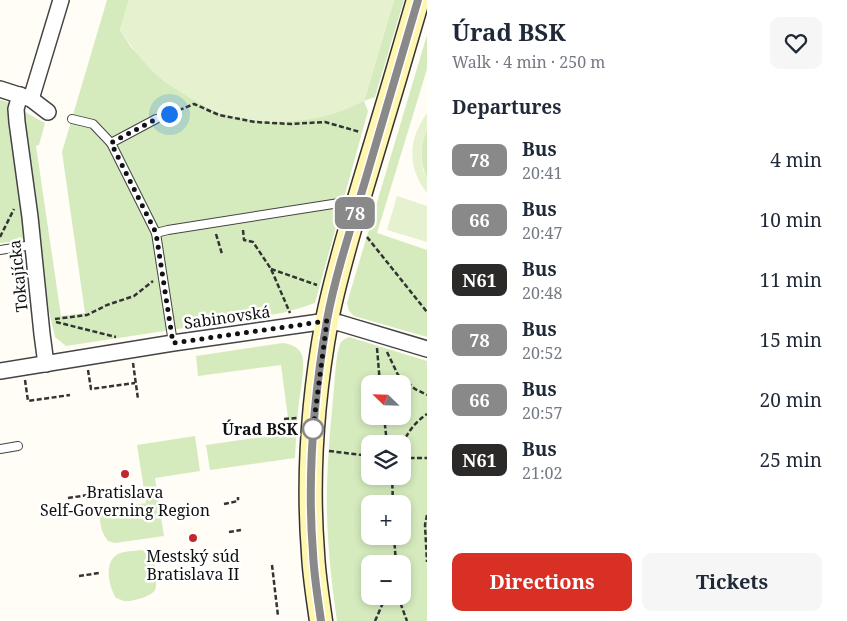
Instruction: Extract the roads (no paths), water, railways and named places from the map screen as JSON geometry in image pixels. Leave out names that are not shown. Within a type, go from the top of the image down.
[{"type":"street","name":"Tokajícka","points":[[46,364],[16,109],[26,97],[61,0]]},
{"type":"street","points":[[321,621],[313,553],[311,508],[313,429],[327,321],[356,209],[418,0]]},
{"type":"street","points":[[0,89],[26,97],[48,112]]},
{"type":"street","name":"Sabinovská","points":[[0,371],[173,343],[327,321],[340,322],[379,342],[427,349]]},
{"type":"lane","points":[[72,119],[93,124],[111,143],[156,233],[173,343]]},
{"type":"lane","points":[[111,143],[156,119]]},
{"type":"lane","points":[[156,233],[339,203],[356,209]]},
{"type":"lane","points":[[0,250],[32,245]]},
{"type":"lane","points":[[0,449],[18,446]]},
{"type":"place","name":"Úrad BSK","points":[[313,429]]},
{"type":"place","name":"Bratislava Self-Governing Region","points":[[125,474]]},
{"type":"place","name":"Mestský súd Bratislava II","points":[[193,538]]}]
